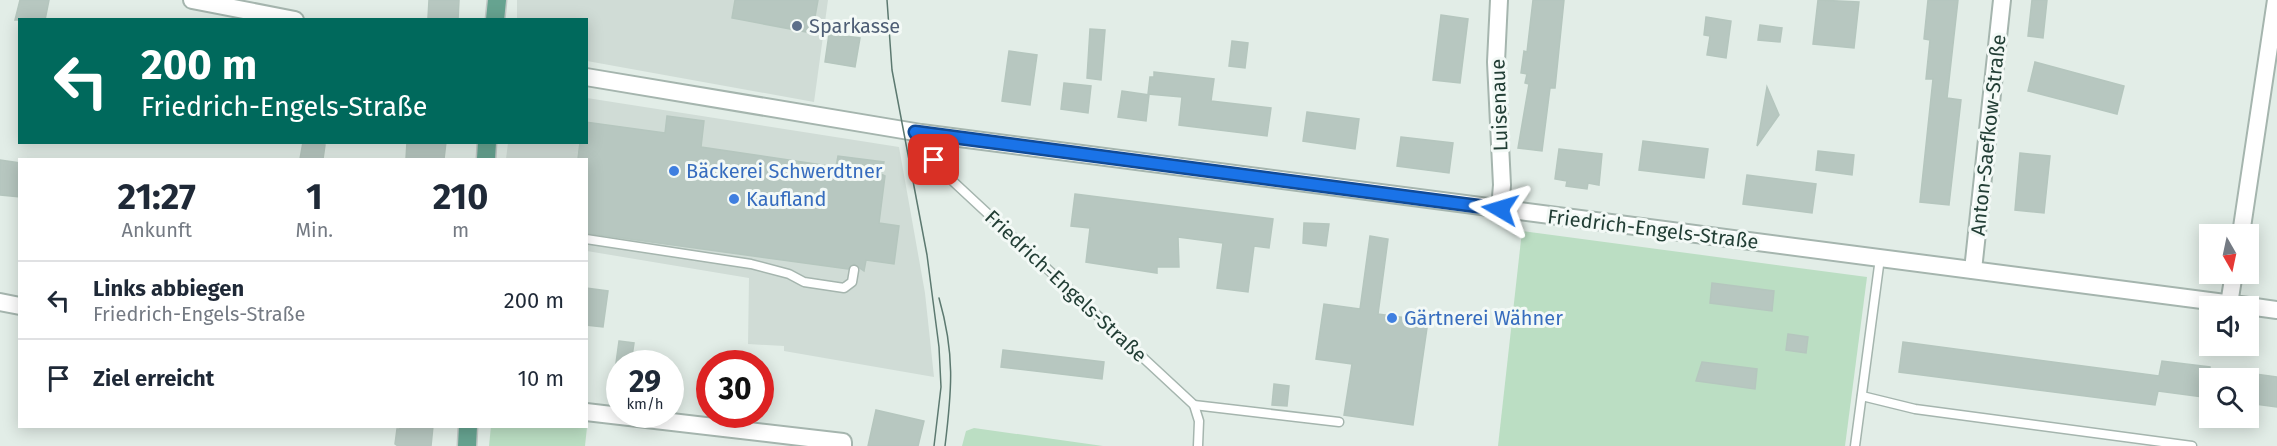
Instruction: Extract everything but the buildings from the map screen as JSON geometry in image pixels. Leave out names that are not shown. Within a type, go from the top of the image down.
[{"type":"main road","points":[[495,18],[497,0]]},
{"type":"main road","points":[[467,446],[468,428]]},
{"type":"street","points":[[192,0],[285,18]]},
{"type":"street","name":"Luisenaue","points":[[1499,0],[1496,62],[1502,185],[1500,209]]},
{"type":"street","name":"Anton-Saefkow-Straße","points":[[1973,270],[2002,0]]},
{"type":"street","points":[[2242,224],[2276,0]]},
{"type":"street","name":"Friedrich-Engels-Straße","points":[[588,77],[915,132],[2199,300]]},
{"type":"street","points":[[0,302],[18,306]]},
{"type":"street","name":"Friedrich-Engels-Straße","points":[[2259,308],[2277,310]]},
{"type":"street","points":[[588,412],[843,442],[843,446]]},
{"type":"lane","name":"Friedrich-Engels-Straße","points":[[915,132],[944,173],[1194,405]]},
{"type":"lane","points":[[588,239],[751,264],[781,271],[804,282],[844,288],[852,282],[855,270]]},
{"type":"lane","points":[[1855,446],[1880,258]]},
{"type":"lane","points":[[1862,396],[1915,408],[2192,446]]},
{"type":"lane","points":[[1198,446],[1199,421],[1194,405],[1339,422]]},
{"type":"shaded area","points":[[517,0],[828,0],[814,102],[588,61],[588,18],[517,18]]},
{"type":"shaded area","points":[[588,98],[899,147],[925,293],[934,377],[784,351],[784,346],[748,344],[749,278],[588,251],[588,158],[506,158],[508,144],[588,144]]},
{"type":"green space","points":[[1522,231],[1867,277],[1845,446],[1498,446]]},
{"type":"green space","points":[[491,428],[587,428],[585,446],[489,446]]},
{"type":"green space","points":[[974,428],[1103,446],[962,446],[966,431]]},
{"type":"tram line","points":[[887,0],[892,70],[927,255],[939,347],[941,387],[934,446]]},
{"type":"tram line","points":[[939,298],[948,337],[951,372],[945,446]]},
{"type":"place","name":"Sparkasse","points":[[797,26]]},
{"type":"place","name":"Bäckerei Schwerdtner","points":[[674,171]]},
{"type":"place","name":"Kaufland","points":[[734,199]]},
{"type":"place","name":"Gärtnerei Wähner","points":[[1392,318]]},
{"type":"route","points":[[934,160],[915,132],[1500,209]]}]
